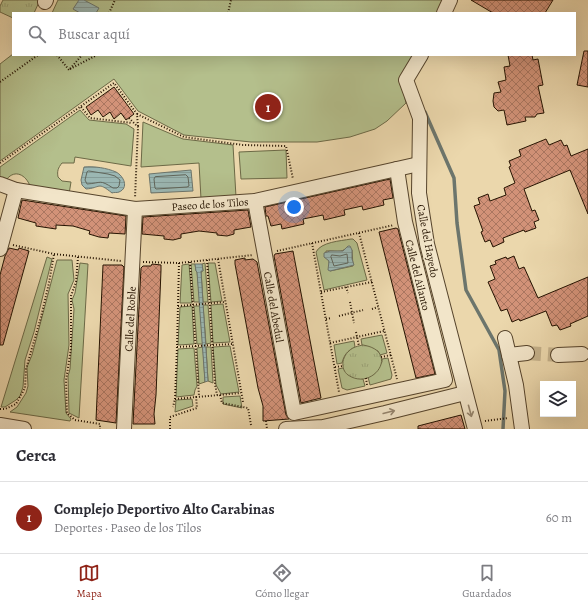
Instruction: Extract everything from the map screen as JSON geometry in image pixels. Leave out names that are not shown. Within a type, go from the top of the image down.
[{"type":"street","points":[[444,12],[450,0]]},
{"type":"street","name":"Calle del Hayedo","points":[[421,56],[406,80],[420,118],[419,192],[428,244],[465,393],[480,425]]},
{"type":"street","name":"Paseo de los Tilos","points":[[0,184],[16,190],[135,209],[255,201],[419,164]]},
{"type":"street","name":"Calle del Ailanto","points":[[294,413],[446,380],[405,222],[397,169]]},
{"type":"street","points":[[1,246],[16,190]]},
{"type":"street","name":"Calle del Abedul","points":[[255,201],[294,413]]},
{"type":"street","name":"Calle del Roble","points":[[124,429],[135,209]]},
{"type":"street","points":[[505,338],[516,385],[522,429]]},
{"type":"street","points":[[509,355],[527,353]]},
{"type":"street","points":[[558,355],[582,354]]},
{"type":"street","points":[[286,429],[323,428],[465,393]]},
{"type":"street","points":[[0,425],[24,429]]},
{"type":"path","points":[[109,12],[115,0]]},
{"type":"path","points":[[228,12],[231,0]]},
{"type":"path","points":[[0,82],[37,56]]},
{"type":"path","points":[[58,56],[69,70]]},
{"type":"path","points":[[69,70],[81,56]]},
{"type":"path","points":[[69,70],[95,56]]},
{"type":"path","points":[[0,163],[114,83],[137,114],[184,137],[243,145],[286,146],[295,192]]},
{"type":"path","points":[[81,106],[90,118],[133,123]]},
{"type":"path","points":[[135,209],[138,127],[137,114]]},
{"type":"path","points":[[129,118],[138,127]]},
{"type":"path","points":[[1,246],[78,257],[132,262],[179,263],[264,254],[405,222]]},
{"type":"path","points":[[359,233],[398,383]]},
{"type":"path","points":[[312,243],[340,394]]},
{"type":"path","points":[[0,409],[5,409],[16,404],[25,388],[26,369],[41,317],[54,254]]},
{"type":"path","points":[[78,257],[76,282],[71,296],[70,348],[66,380],[67,413],[75,420],[100,424],[100,429]]},
{"type":"path","points":[[218,259],[243,402]]},
{"type":"path","points":[[207,260],[212,345],[218,395],[222,403],[248,408],[251,424]]},
{"type":"path","points":[[170,429],[170,417],[197,408],[196,346],[190,262]]},
{"type":"path","points":[[173,407],[175,399],[179,263]]},
{"type":"path","points":[[321,292],[372,282]]},
{"type":"path","points":[[346,287],[348,293]]},
{"type":"path","points":[[178,306],[225,302]]},
{"type":"path","points":[[350,302],[354,323]]},
{"type":"path","points":[[372,309],[378,307]]},
{"type":"path","points":[[339,316],[363,310]]},
{"type":"path","points":[[326,319],[331,318]]},
{"type":"path","points":[[330,343],[384,331]]},
{"type":"path","points":[[356,332],[359,346]]},
{"type":"path","points":[[177,348],[232,344]]},
{"type":"path","points":[[381,357],[391,355]]},
{"type":"path","points":[[335,367],[343,366]]},
{"type":"path","points":[[366,378],[368,390]]},
{"type":"path","points":[[175,399],[241,393]]},
{"type":"path","points":[[480,425],[496,419],[510,418]]},
{"type":"path","points":[[266,421],[268,429]]},
{"type":"green space","points":[[3,0],[40,0],[34,12],[12,12],[12,18],[0,12],[0,6]]},
{"type":"green space","points":[[58,0],[444,0],[439,12],[52,12]]},
{"type":"green space","points":[[12,55],[12,56],[417,56],[401,80],[406,103],[387,121],[375,129],[350,137],[317,142],[251,142],[184,135],[138,111],[114,79],[0,161],[0,64]]},
{"type":"green space","points":[[80,110],[89,120],[126,124],[134,129],[131,166],[75,157],[74,163],[62,163],[58,171],[58,177],[62,181],[71,182],[69,194],[30,186],[23,176],[17,174],[13,174],[7,179],[0,179],[0,167]]},
{"type":"green space","points":[[143,122],[183,139],[233,145],[236,197],[201,199],[199,163],[141,167]]},
{"type":"green space","points":[[286,150],[287,178],[241,179],[239,152]]},
{"type":"green space","points":[[353,239],[357,243],[367,280],[324,290],[316,252],[326,244]],"holes":[[[347,247],[352,250],[353,266],[330,271],[329,261],[326,258],[326,251],[340,251]]]},
{"type":"green space","points":[[47,257],[52,259],[34,332],[25,360],[23,387],[20,396],[16,400],[5,407],[1,407]]},
{"type":"green space","points":[[57,260],[72,260],[74,280],[68,294],[69,345],[64,380],[66,413],[71,419],[70,421],[10,412],[17,407],[26,393],[28,386],[27,367],[32,355]]},
{"type":"green space","points":[[80,263],[88,264],[79,418],[69,413],[68,376],[70,369],[74,309],[72,300],[75,293]]},
{"type":"green space","points":[[205,263],[208,302],[203,302],[201,271],[203,271],[202,264]]},
{"type":"green space","points":[[208,263],[215,263],[222,301],[211,302]]},
{"type":"green space","points":[[189,264],[192,303],[180,303],[182,265]]},
{"type":"green space","points":[[191,264],[195,264],[197,271],[200,302],[194,302]]},
{"type":"green space","points":[[223,304],[230,342],[213,343],[211,305]]},
{"type":"green space","points":[[203,305],[208,305],[211,343],[206,344]]},
{"type":"green space","points":[[192,306],[194,344],[178,345],[180,307]]},
{"type":"green space","points":[[194,306],[200,306],[203,344],[197,344]]},
{"type":"green space","points":[[382,335],[387,353],[380,355],[378,351],[362,345],[361,339]]},
{"type":"green space","points":[[354,341],[355,347],[346,354],[342,363],[337,364],[334,345]]},
{"type":"green space","points":[[363,345],[374,349],[380,355],[382,362],[374,375],[357,379],[345,372],[343,360],[349,351]]},
{"type":"green space","points":[[230,346],[239,392],[221,394],[216,385],[213,347]]},
{"type":"green space","points":[[203,347],[205,382],[199,384],[197,348]]},
{"type":"green space","points":[[206,347],[211,347],[213,383],[208,381]]},
{"type":"green space","points":[[194,348],[197,386],[194,395],[176,397],[178,349]]},
{"type":"green space","points":[[388,358],[392,375],[391,379],[370,385],[368,377],[374,374],[382,362],[382,359]]},
{"type":"green space","points":[[343,368],[352,376],[363,379],[365,386],[347,390],[342,388],[338,369]]},
{"type":"green space","points":[[240,396],[242,408],[223,404],[223,397]]},
{"type":"green space","points":[[192,399],[193,406],[175,412],[176,400]]},
{"type":"water","points":[[79,0],[84,0],[99,8],[97,12],[78,12],[73,9]]},
{"type":"water","points":[[84,167],[109,169],[116,172],[123,179],[125,185],[124,188],[119,192],[112,193],[101,186],[86,189],[82,185],[81,180]]},
{"type":"water","points":[[191,170],[193,191],[151,193],[149,174]]},
{"type":"water","points":[[350,246],[352,250],[354,265],[330,271],[328,270],[329,261],[324,257],[324,253],[330,251],[343,251]]},
{"type":"water","points":[[195,264],[202,264],[203,271],[201,271],[208,381],[205,382],[197,272]]},
{"type":"building","points":[[471,0],[553,0],[546,12],[491,12]]},
{"type":"building","points":[[584,51],[588,51],[588,87],[577,85]]},
{"type":"building","points":[[508,56],[532,56],[533,60],[538,59],[543,85],[538,86],[544,113],[537,114],[535,117],[525,117],[526,121],[507,125],[504,110],[498,111],[494,107],[493,101],[494,93],[501,92],[498,82],[506,80],[504,67],[510,66]]},
{"type":"building","points":[[114,87],[134,114],[126,120],[121,113],[114,119],[110,112],[103,117],[98,110],[91,115],[86,107]]},
{"type":"building","points":[[546,139],[549,145],[561,140],[564,146],[567,145],[571,156],[588,149],[588,214],[570,170],[524,189],[532,211],[535,210],[539,220],[534,222],[536,228],[525,232],[524,230],[503,238],[504,242],[493,247],[490,240],[485,242],[481,232],[483,231],[474,206],[480,204],[478,198],[488,194],[490,201],[506,195],[504,188],[515,183],[509,167],[511,166],[509,161],[521,156],[519,150]]},
{"type":"building","points":[[390,179],[393,198],[383,200],[384,205],[363,210],[362,206],[344,210],[345,215],[324,220],[323,215],[303,219],[304,224],[282,229],[281,224],[271,226],[268,216],[266,216],[265,207]]},
{"type":"building","points":[[22,200],[126,216],[125,234],[109,233],[108,238],[89,234],[90,231],[73,226],[56,225],[56,229],[36,226],[36,223],[18,218]]},
{"type":"building","points":[[248,210],[251,227],[234,230],[234,234],[227,236],[199,231],[181,234],[181,238],[173,240],[164,239],[164,236],[142,234],[143,217]]},
{"type":"building","points":[[396,228],[398,229],[435,374],[416,378],[379,232]]},
{"type":"building","points":[[9,248],[18,250],[19,248],[29,251],[3,345],[0,345],[0,275],[5,256]]},
{"type":"building","points":[[293,251],[321,398],[301,403],[274,256],[275,254]]},
{"type":"building","points":[[514,256],[519,269],[524,267],[538,298],[588,277],[588,316],[570,324],[571,326],[560,330],[557,325],[552,326],[546,311],[520,321],[519,319],[512,322],[507,309],[501,311],[488,282],[495,279],[490,266],[496,264],[495,261]]},
{"type":"building","points":[[245,258],[245,260],[253,259],[257,262],[286,415],[289,419],[263,421],[263,406],[258,388],[235,264],[235,260]]},
{"type":"building","points":[[152,264],[161,265],[154,414],[155,424],[133,424],[141,268],[143,266],[151,266]]},
{"type":"building","points":[[103,265],[122,265],[124,267],[116,423],[96,420]]},
{"type":"building","points":[[461,415],[465,429],[418,429],[418,426]]},
{"type":"waterway","points":[[425,112],[454,178],[457,223],[466,290],[499,350],[505,391],[503,429]]},
{"type":"tunnel","points":[[527,353],[558,355]]},
{"type":"place","name":"Complejo Deportivo Alto Carabinas","points":[[268,107]]}]
